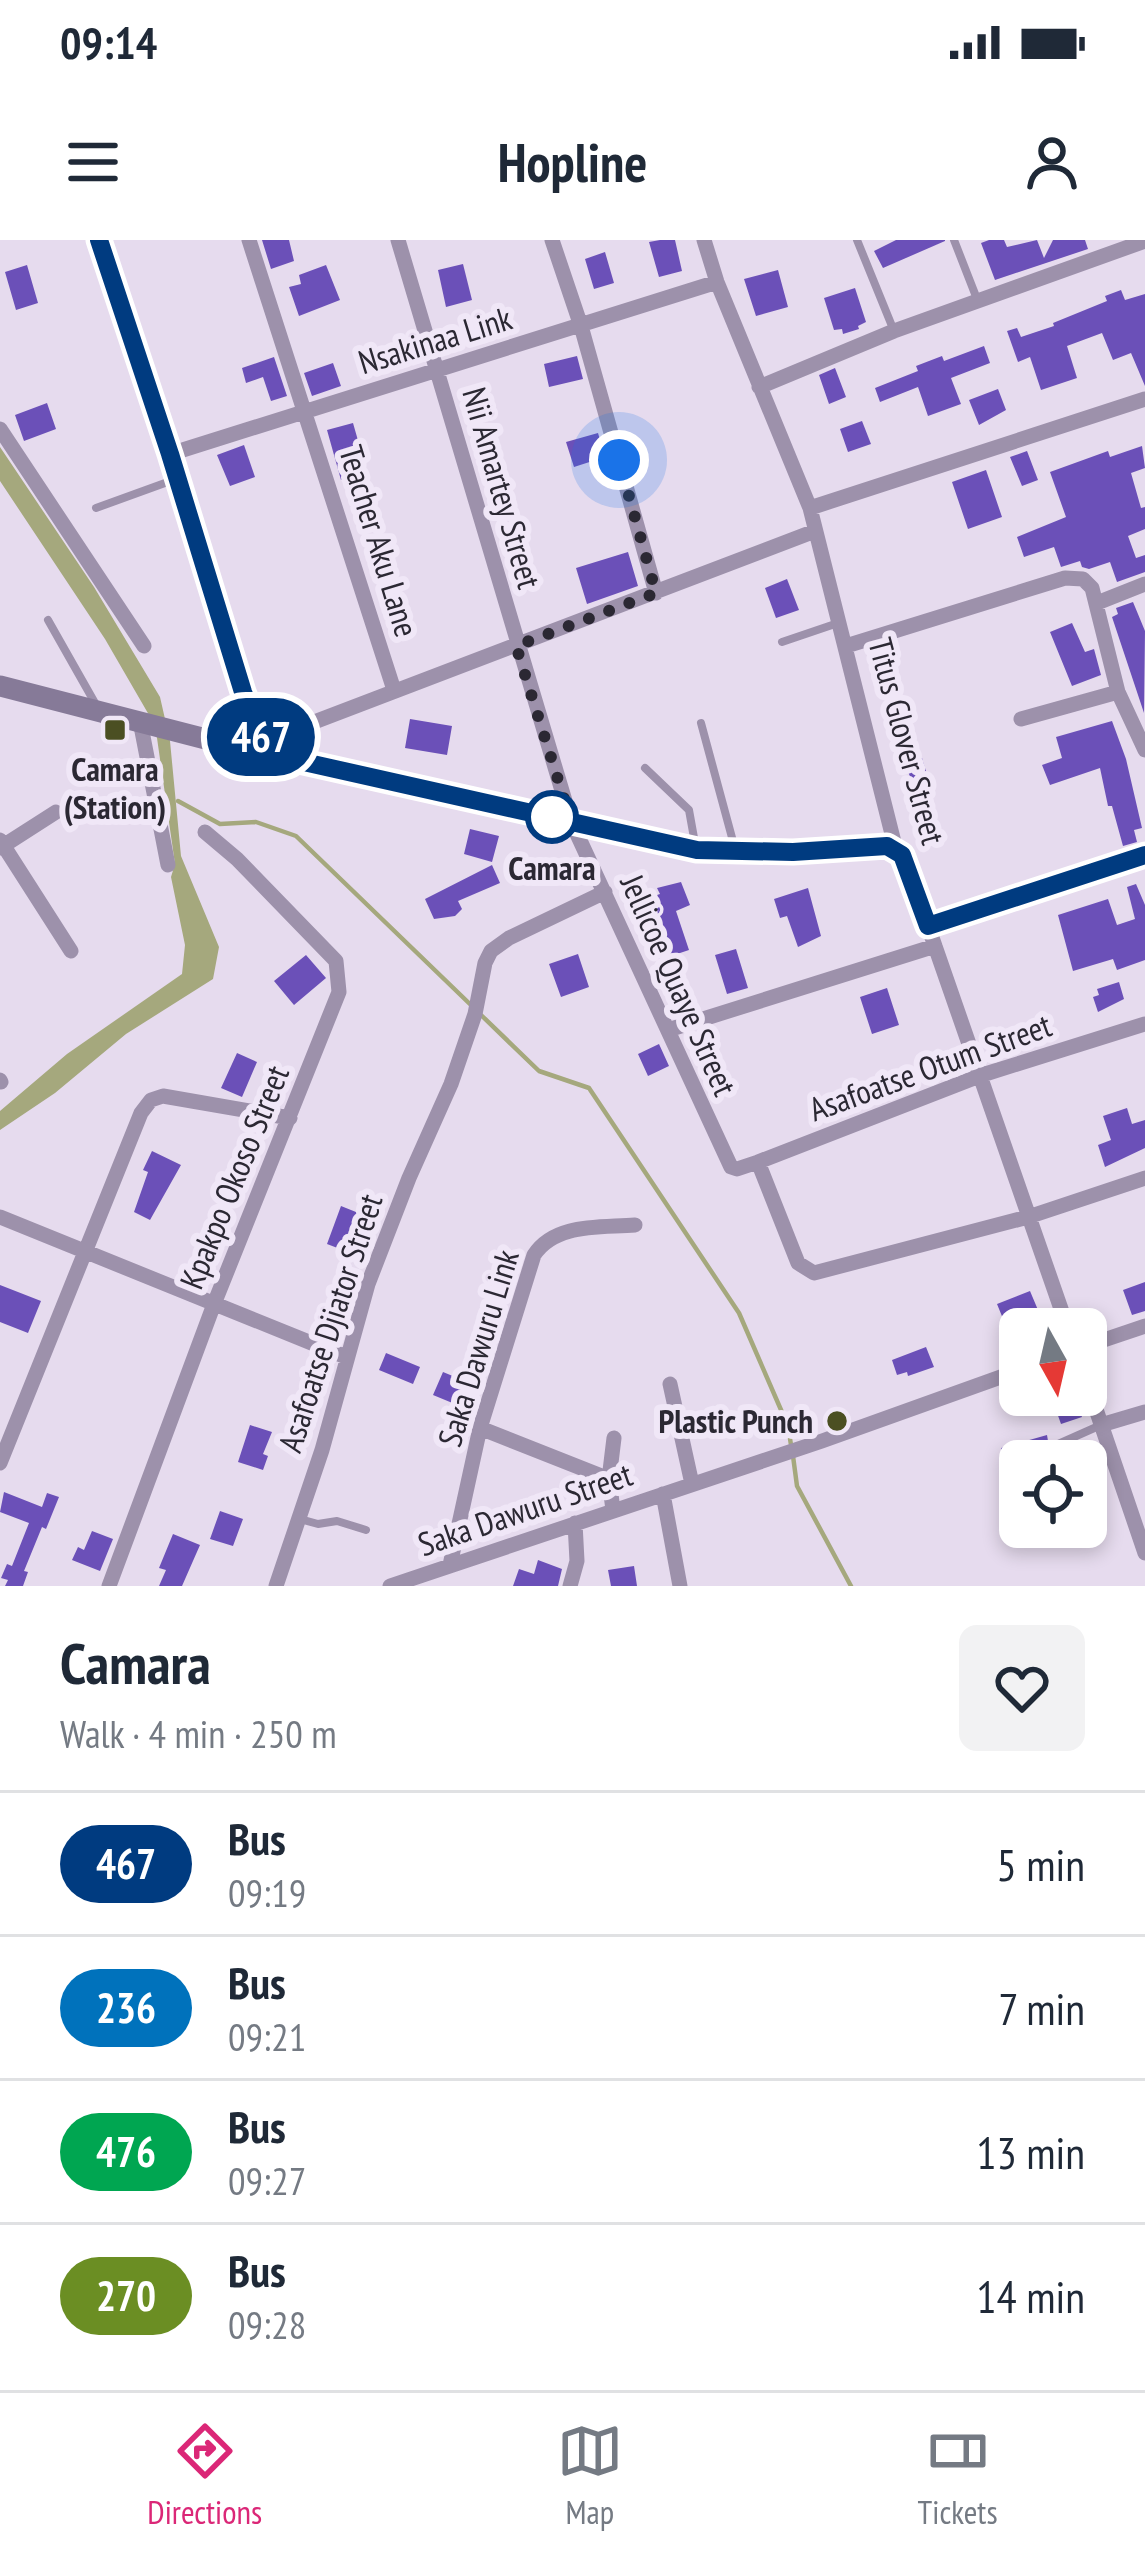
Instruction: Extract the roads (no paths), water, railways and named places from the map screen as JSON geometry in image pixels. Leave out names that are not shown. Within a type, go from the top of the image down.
[{"type":"main road","points":[[0,686],[276,756],[697,850],[735,853],[877,846],[896,850]]},
{"type":"main road","name":"Titus Glover Street","points":[[896,850],[902,855],[932,936]]},
{"type":"main road","points":[[932,936],[1145,855]]},
{"type":"street","points":[[99,240],[243,692],[276,756]]},
{"type":"street","name":"Teacher Aku Lane","points":[[249,240],[394,690]]},
{"type":"street","name":"Nii Amartey Street","points":[[398,240],[571,821]]},
{"type":"street","points":[[552,240],[656,593]]},
{"type":"street","name":"Titus Glover Street","points":[[704,240],[810,508],[896,850]]},
{"type":"street","points":[[1094,240],[1099,260]]},
{"type":"street","points":[[759,387],[894,331],[1145,241]]},
{"type":"street","name":"Nsakinaa Link","points":[[170,454],[717,282]]},
{"type":"street","points":[[810,508],[1145,399]]},
{"type":"street","points":[[0,429],[144,646]]},
{"type":"street","points":[[276,756],[288,732],[814,531]]},
{"type":"street","points":[[846,646],[1065,578],[1082,578],[1092,588],[1118,692],[1145,750]]},
{"type":"street","points":[[1096,603],[1145,584]]},
{"type":"street","points":[[1021,718],[1118,692]]},
{"type":"street","points":[[145,723],[169,865]]},
{"type":"street","points":[[56,812],[1,845],[71,951]]},
{"type":"street","name":"Jellicoe Quaye Street","points":[[571,821],[709,1126],[731,1167],[737,1169]]},
{"type":"street","name":"Kpakpo Okoso Street","points":[[109,1586],[214,1304],[339,992],[336,962],[205,832]]},
{"type":"street","name":"Asafoatse Djiator Street","points":[[276,1586],[393,1216],[451,1084],[491,952],[509,938],[605,892]]},
{"type":"street","points":[[668,1030],[932,936]]},
{"type":"street","name":"Titus Glover Street","points":[[932,936],[1060,1308]]},
{"type":"street","name":"Asafoatse Otum Street","points":[[737,1169],[982,1075],[1145,1024]]},
{"type":"street","points":[[0,1463],[141,1113],[163,1096],[290,1118]]},
{"type":"street","points":[[758,1162],[798,1263],[814,1273],[1028,1217],[1145,1178]]},
{"type":"street","points":[[0,1217],[346,1357]]},
{"type":"street","name":"Saka Dawuru Link","points":[[450,1565],[480,1428],[534,1256],[543,1241],[561,1232],[635,1225]]},
{"type":"street","points":[[1107,1339],[1145,1326]]},
{"type":"street","name":"Saka Dawuru Street","points":[[390,1586],[420,1581],[450,1565],[822,1442],[999,1378]]},
{"type":"street","points":[[670,1384],[692,1484]]},
{"type":"street","points":[[1101,1425],[1145,1412]]},
{"type":"street","points":[[1098,1416],[1142,1532],[1145,1553]]},
{"type":"street","points":[[480,1428],[610,1479]]},
{"type":"street","points":[[613,1510],[614,1438]]},
{"type":"street","points":[[663,1494],[680,1586]]},
{"type":"street","points":[[570,1586],[577,1561],[574,1523]]},
{"type":"lane","points":[[857,240],[894,331]]},
{"type":"lane","points":[[954,240],[978,301]]},
{"type":"lane","points":[[96,508],[178,478]]},
{"type":"lane","points":[[48,620],[99,710]]},
{"type":"lane","points":[[782,642],[840,623]]},
{"type":"lane","points":[[701,723],[728,811],[735,853]]},
{"type":"lane","points":[[644,768],[689,810],[697,850]]},
{"type":"lane","points":[[1067,1440],[1101,1425]]},
{"type":"lane","points":[[299,1518],[318,1525],[337,1521],[366,1530]]},
{"type":"waterway","points":[[178,801],[220,824],[256,822],[296,836],[473,1007]]},
{"type":"waterway","points":[[481,1015],[539,1071],[589,1088],[739,1313],[788,1426],[791,1445]]},
{"type":"waterway","points":[[793,1456],[797,1486],[851,1586]]},
{"type":"place","name":"Camara (Station)","points":[[115,730]]},
{"type":"place","name":"Camara","points":[[552,817]]},
{"type":"place","name":"Plastic Punch","points":[[837,1421]]}]
